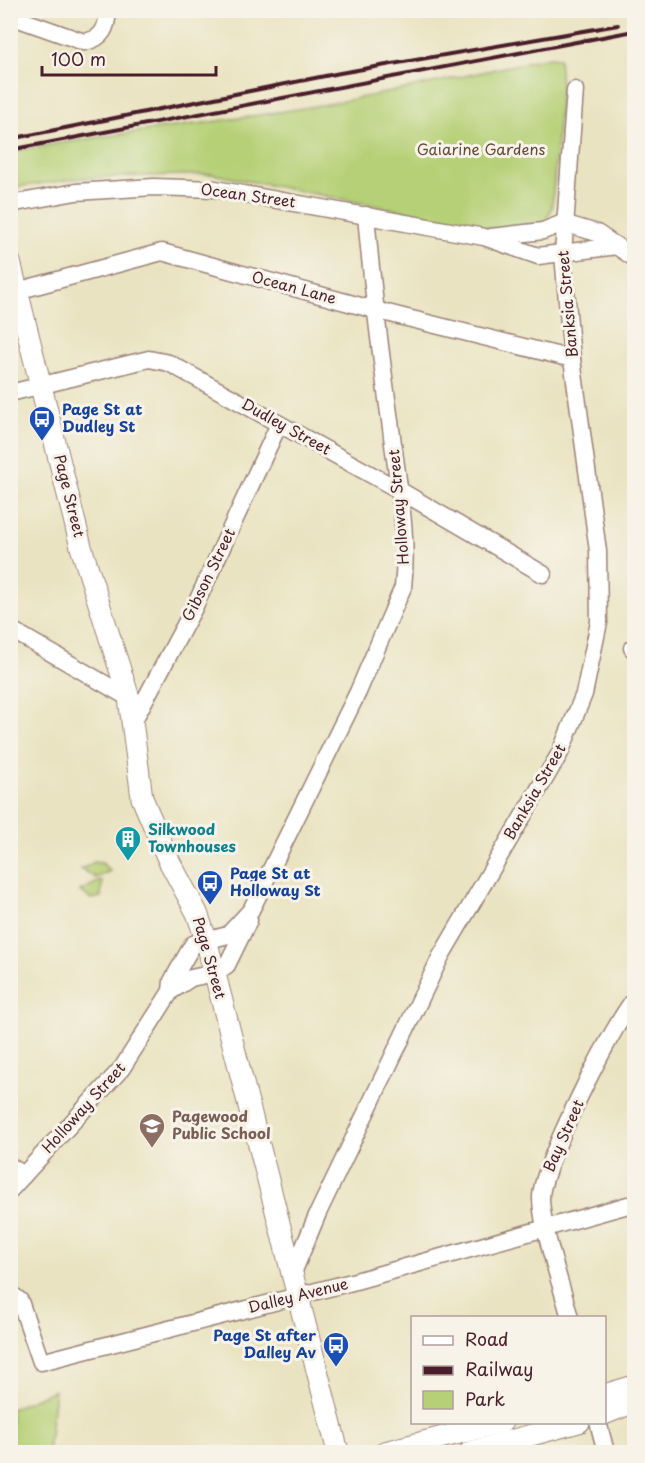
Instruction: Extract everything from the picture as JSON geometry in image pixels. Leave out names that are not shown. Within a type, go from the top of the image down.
[{"type":"main road","name":"Page Street","points":[[10,262],[81,547],[129,698],[142,798],[168,859],[197,913],[206,939],[338,1452]]},
{"type":"main road","points":[[606,1394],[634,1386]]},
{"type":"main road","points":[[606,1413],[634,1402]]},
{"type":"main road","points":[[385,1452],[494,1424]]},
{"type":"main road","points":[[470,1452],[572,1424]]},
{"type":"street","points":[[10,16],[84,42],[96,40],[108,19]]},
{"type":"street","name":"Banksia Street","points":[[293,1274],[318,1213],[441,956],[560,753],[584,694],[599,622],[598,551],[572,359],[563,254],[563,223],[575,90]]},
{"type":"street","name":"Ocean Street","points":[[10,204],[76,192],[154,187],[215,189],[484,237],[538,256],[618,246]]},
{"type":"street","name":"Holloway Street","points":[[10,1190],[17,1171],[122,1068],[171,991],[191,978],[215,973],[231,959],[246,929],[251,910],[358,692],[403,587],[405,569],[399,490],[375,310],[366,215]]},
{"type":"street","points":[[563,223],[597,233],[634,258]]},
{"type":"street","name":"Ocean Street","points":[[484,237],[543,231],[563,223]]},
{"type":"street","name":"Ocean Lane","points":[[17,291],[162,252],[375,310],[572,359]]},
{"type":"street","name":"Dudley Street","points":[[10,393],[149,359],[169,363],[399,490],[543,574]]},
{"type":"street","name":"Gibson Street","points":[[133,722],[152,692],[194,608],[279,424]]},
{"type":"street","points":[[10,629],[129,698]]},
{"type":"street","name":"Holloway Street","points":[[171,991],[171,981],[194,944],[228,935],[251,910]]},
{"type":"street","name":"Bay Street","points":[[570,1316],[546,1227],[541,1197],[548,1167],[623,1013],[634,1000]]},
{"type":"street","name":"Dalley Avenue","points":[[10,1293],[20,1300],[40,1362],[298,1295],[628,1205]]},
{"type":"street","points":[[599,1424],[606,1452]]},
{"type":"green space","name":"Gaiarine Gardens","points":[[549,57],[559,58],[561,86],[552,208],[545,223],[496,229],[212,174],[82,178],[11,188],[11,152],[342,101]]},
{"type":"green space","points":[[95,862],[102,863],[110,871],[96,878],[81,869]]},
{"type":"green space","points":[[102,881],[101,897],[91,899],[80,891]]},
{"type":"green space","points":[[55,1390],[48,1452],[11,1452],[11,1409]]},
{"type":"railway","points":[[10,139],[340,73],[618,25]]},
{"type":"railway","points":[[10,150],[634,31]]},
{"type":"place","name":"Page St at Dudley St","points":[[42,442]]},
{"type":"place","name":"Silkwood Townhouses","points":[[128,862]]},
{"type":"place","name":"Page St at Holloway St","points":[[210,906]]},
{"type":"place","name":"Pagewood Public School","points":[[152,1149]]},
{"type":"place","name":"Page St after Dalley Av","points":[[336,1368]]}]
